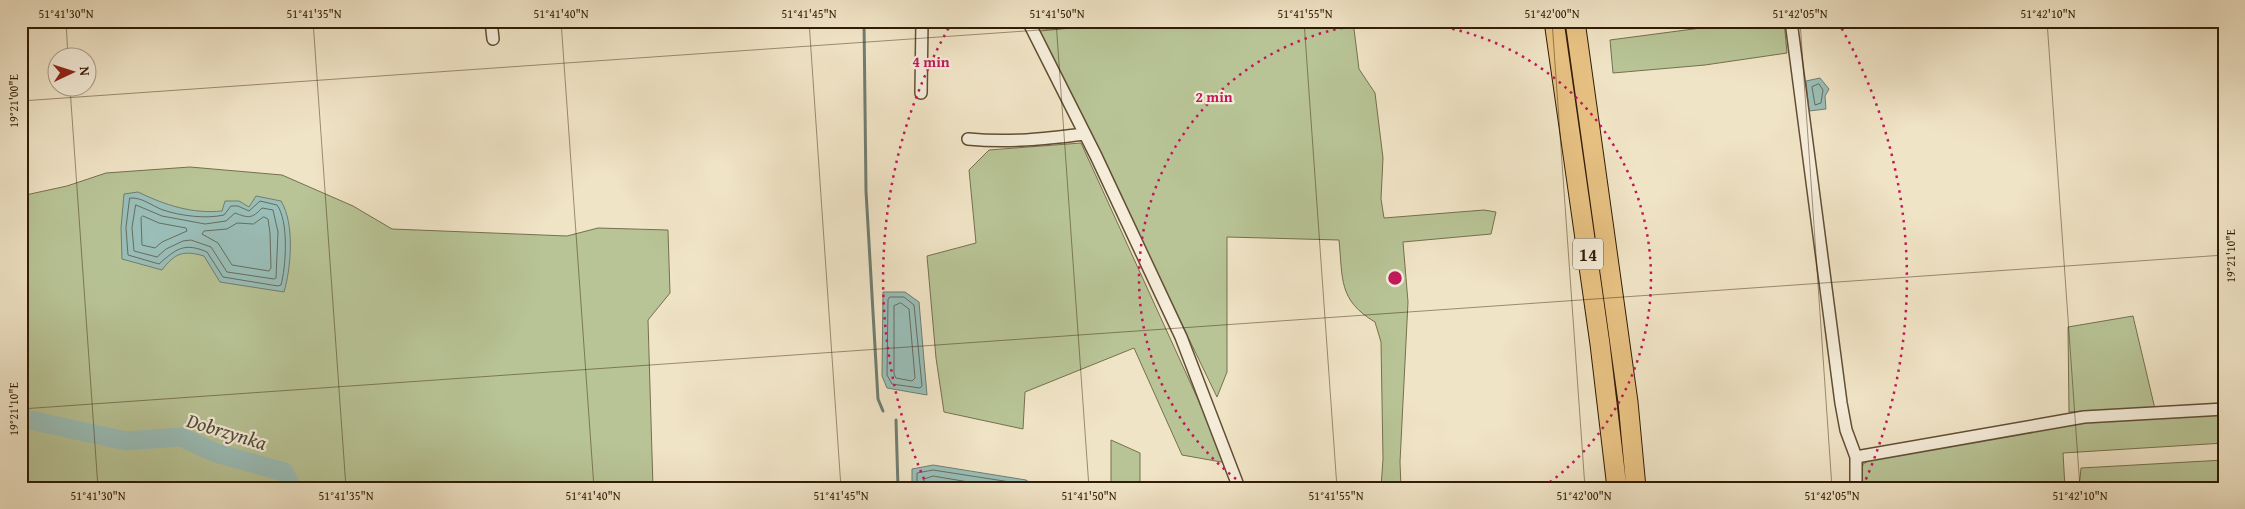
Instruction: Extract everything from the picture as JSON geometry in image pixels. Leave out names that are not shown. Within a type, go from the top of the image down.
[{"type":"main road","name":"14","points":[[1554,21],[1600,344],[1617,488]]},
{"type":"main road","name":"14","points":[[1575,21],[1628,402],[1636,488]]},
{"type":"street","points":[[491,21],[493,39]]},
{"type":"street","points":[[921,93],[922,21]]},
{"type":"street","points":[[1028,21],[1085,134],[1181,337],[1239,488]]},
{"type":"street","points":[[1791,21],[1841,403],[1846,430],[1856,457],[1856,488]]},
{"type":"street","points":[[968,139],[1003,142],[1085,134]]},
{"type":"street","points":[[1856,457],[2084,417],[2224,409]]},
{"type":"green space","points":[[1145,21],[1356,21],[1354,29],[1359,69],[1375,93],[1383,158],[1381,199],[1384,218],[1484,210],[1496,212],[1491,234],[1403,242],[1408,302],[1400,462],[1401,488],[1381,488],[1383,459],[1381,342],[1375,322],[1363,314],[1348,297],[1342,277],[1339,240],[1227,237],[1227,372],[1217,397],[1040,31]]},
{"type":"green space","points":[[1784,21],[1787,53],[1705,65],[1613,73],[1610,40],[1701,28],[1737,27]]},
{"type":"green space","points":[[1081,143],[1227,463],[1182,455],[1134,348],[1025,392],[1023,429],[944,412],[936,358],[927,256],[976,243],[969,170],[989,150]]},
{"type":"green space","points":[[190,167],[282,175],[353,206],[392,229],[567,236],[598,228],[668,230],[670,293],[648,320],[653,488],[21,488],[21,196],[67,186],[106,173]]},
{"type":"green space","points":[[2133,316],[2155,409],[2069,412],[2068,327]]},
{"type":"green space","points":[[2224,414],[2224,443],[2063,453],[2065,488],[1859,488],[1863,464],[1874,458],[2072,423]]},
{"type":"green space","points":[[1111,440],[1140,453],[1140,488],[1111,488]]},
{"type":"green space","points":[[2224,460],[2224,488],[2079,488],[2081,468]]},
{"type":"water","points":[[1820,78],[1829,89],[1825,96],[1826,109],[1809,111],[1806,81]]},
{"type":"water","points":[[138,192],[169,205],[189,210],[211,212],[222,211],[225,201],[239,201],[249,207],[256,196],[281,201],[290,234],[290,259],[284,292],[220,282],[204,256],[197,254],[180,254],[162,270],[122,259],[121,228],[124,194]]},
{"type":"water","points":[[883,292],[905,292],[919,302],[927,395],[887,388],[882,376]]},
{"type":"water","points":[[933,465],[1026,480],[1033,485],[1033,488],[912,488],[912,469]]},
{"type":"waterway","points":[[864,21],[866,191],[878,399],[883,411]]},
{"type":"waterway","name":"Dobrzynka","points":[[21,418],[126,441],[181,437],[216,453],[284,472],[292,488]]},
{"type":"waterway","points":[[896,420],[898,488]]}]
